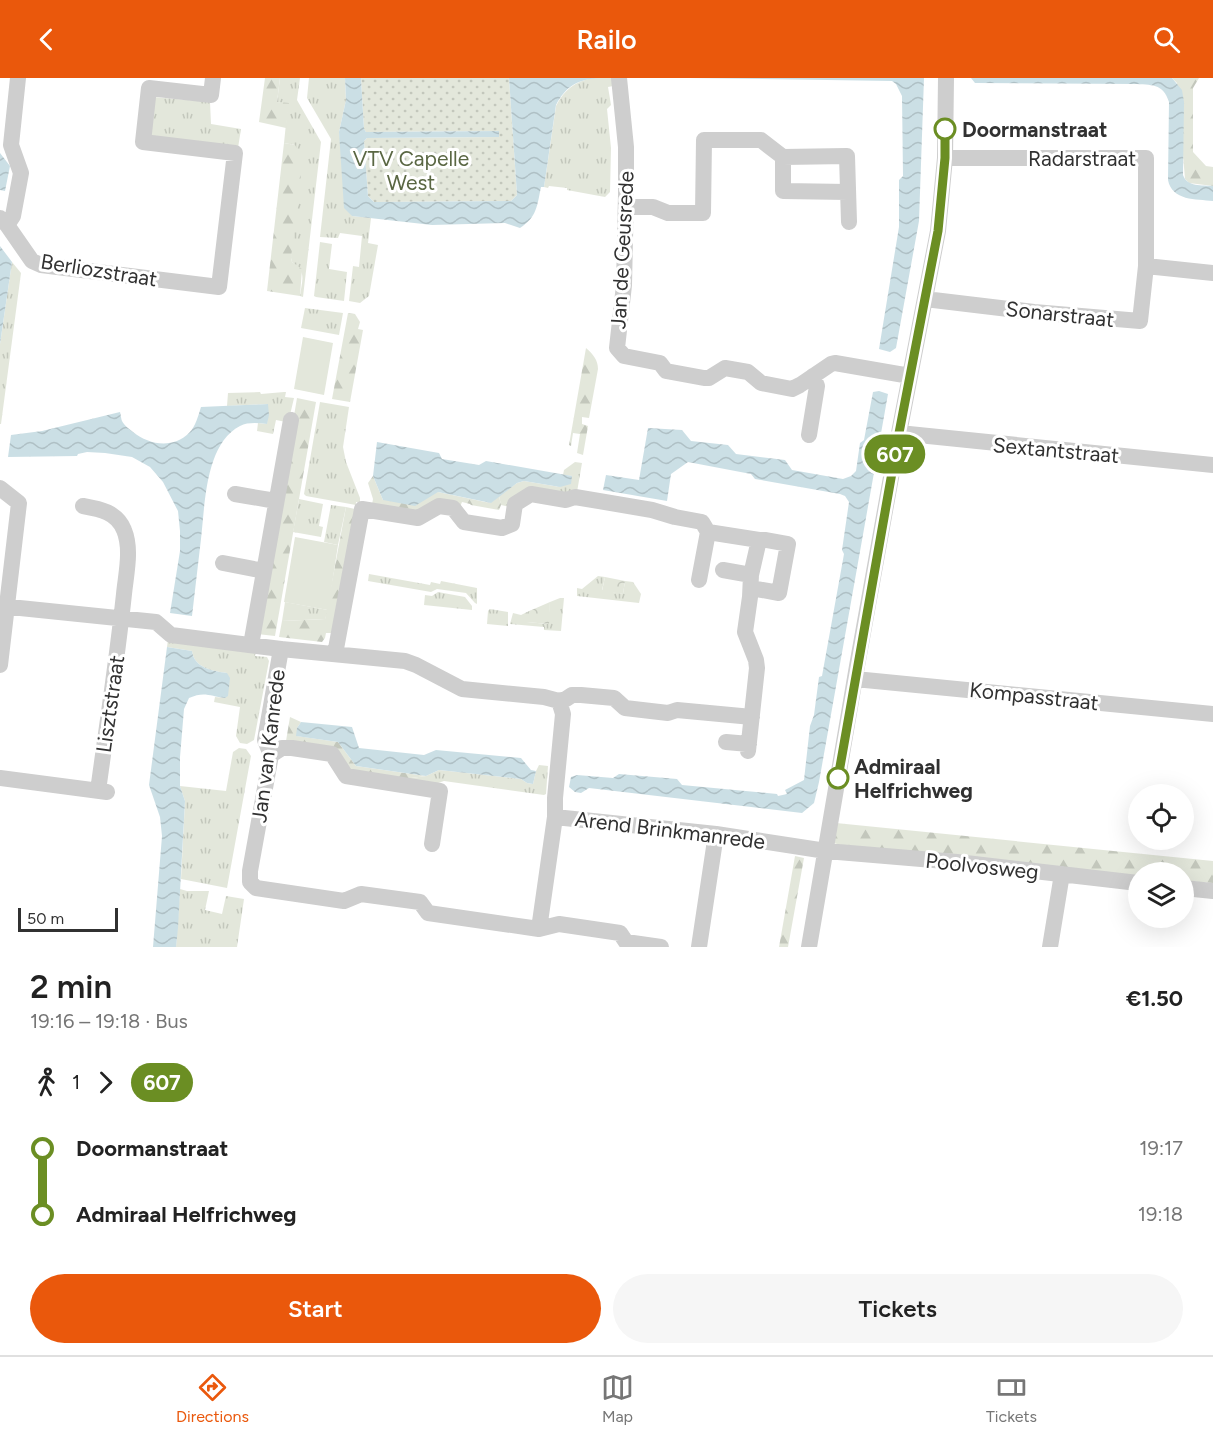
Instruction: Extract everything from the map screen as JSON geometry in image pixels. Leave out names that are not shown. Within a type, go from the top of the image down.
[{"type":"street","points":[[4,221],[14,216],[21,172],[11,145],[18,78]]},
{"type":"street","name":"Berliozstraat","points":[[4,221],[32,261],[42,265],[219,287],[236,153],[142,142],[149,87],[211,94],[213,78]]},
{"type":"street","name":"Jan de Geusrede","points":[[619,78],[626,147],[626,207],[624,285],[617,348],[624,356],[660,363],[666,371],[705,378],[725,368],[748,372],[761,383],[792,389],[831,364],[838,363],[910,376]]},
{"type":"street","points":[[809,947],[899,433],[938,231],[945,158],[946,78]]},
{"type":"street","points":[[626,207],[653,207],[668,213],[703,213],[704,140],[760,140],[783,157],[847,156],[849,222]]},
{"type":"street","points":[[783,157],[783,191],[848,192]]},
{"type":"street","name":"Radarstraat","points":[[945,158],[1146,158],[1146,266]]},
{"type":"street","points":[[1146,266],[1213,273]]},
{"type":"street","name":"Sonarstraat","points":[[925,299],[1034,312],[1140,321],[1146,266]]},
{"type":"street","points":[[809,435],[817,386],[813,376]]},
{"type":"street","points":[[251,645],[291,420]]},
{"type":"street","name":"Sextantstraat","points":[[899,433],[1213,465]]},
{"type":"street","points":[[0,488],[19,502],[4,606],[0,665]]},
{"type":"street","points":[[235,494],[276,501]]},
{"type":"street","points":[[335,654],[362,509],[418,518],[439,506],[453,508],[464,522],[502,528],[512,524],[515,504],[531,494],[566,500],[575,497],[583,498],[652,510],[702,522],[708,532],[699,580]]},
{"type":"street","name":"Lisztstraat","points":[[0,778],[102,791],[128,540],[124,528],[104,509],[83,506]]},
{"type":"street","points":[[708,532],[788,544],[779,593],[723,570]]},
{"type":"street","points":[[726,742],[749,748],[757,668],[745,632],[759,540]]},
{"type":"street","points":[[223,563],[264,571]]},
{"type":"street","points":[[4,606],[156,622],[171,635],[405,661],[416,664],[462,690],[544,697],[559,701],[581,694],[614,698],[625,708],[668,713],[677,710],[752,717]]},
{"type":"street","name":"Jan van Kanrede","points":[[281,649],[265,740],[271,755],[250,872],[250,882],[256,888],[344,901],[361,894],[372,895],[420,902],[428,913],[539,929],[559,924],[620,933],[626,942],[661,947]]},
{"type":"street","name":"Kompasstraat","points":[[855,679],[1213,714]]},
{"type":"street","points":[[555,817],[563,714],[559,701]]},
{"type":"street","points":[[271,755],[282,748],[332,754],[346,776],[440,791],[432,844]]},
{"type":"street","name":"Arend Brinkmanrede","points":[[539,929],[555,817],[716,834],[826,851]]},
{"type":"street","points":[[699,947],[716,834]]},
{"type":"street","name":"Poolvosweg","points":[[826,851],[957,862],[1128,882]]},
{"type":"street","points":[[1050,947],[1062,874]]},
{"type":"street","points":[[1194,889],[1213,891]]},
{"type":"green space","points":[[265,78],[280,78],[277,102],[289,103],[286,128],[259,122]]},
{"type":"green space","points":[[280,78],[300,78],[297,100],[321,142],[303,297],[300,296],[302,273],[291,258],[295,145],[284,143],[288,104],[277,102]]},
{"type":"green space","points":[[309,78],[345,78],[346,100],[339,132],[352,216],[371,218],[368,243],[378,245],[369,296],[360,303],[349,301],[353,266],[359,267],[362,236],[340,233],[338,238],[320,237],[331,139],[307,98]]},
{"type":"green space","name":"VTV Capelle West","points":[[361,78],[509,78],[517,195],[511,201],[374,202],[368,196],[364,141],[367,138],[499,137],[499,131],[366,132]]},
{"type":"green space","points":[[593,78],[613,78],[613,86],[608,87],[611,105],[607,109],[611,148],[610,192],[605,197],[567,190],[567,188],[544,187],[556,106],[571,87]]},
{"type":"green space","points":[[1172,78],[1199,78],[1193,88],[1193,152],[1206,166],[1213,167],[1213,186],[1189,183],[1185,179],[1177,83]]},
{"type":"green space","points":[[154,97],[210,102],[211,124],[241,129],[238,148],[149,137]]},
{"type":"green space","points":[[284,143],[295,145],[303,158],[291,258],[292,262],[302,269],[300,296],[267,291]]},
{"type":"green space","points":[[320,242],[332,244],[329,269],[347,272],[344,301],[314,296]]},
{"type":"green space","points":[[12,262],[21,273],[0,424],[0,344]]},
{"type":"green space","points":[[305,308],[343,313],[339,335],[301,328]]},
{"type":"green space","points":[[348,313],[355,314],[360,322],[358,329],[363,330],[350,402],[332,399]]},
{"type":"green space","points":[[303,337],[333,343],[324,395],[294,389]]},
{"type":"green space","points":[[586,348],[595,357],[598,369],[589,418],[582,417],[582,424],[588,426],[583,455],[577,453],[580,434],[573,433],[571,446],[569,445]]},
{"type":"green space","points":[[260,392],[261,394],[286,392],[285,397],[294,398],[286,422],[276,420],[273,434],[257,431],[258,423],[267,424],[268,404],[227,406],[228,393]]},
{"type":"green space","points":[[297,398],[316,402],[275,636],[257,634]]},
{"type":"green space","points":[[320,402],[349,407],[343,447],[346,462],[360,498],[360,503],[356,502],[356,505],[304,494]]},
{"type":"green space","points":[[575,462],[582,463],[577,492],[510,507],[501,505],[499,496],[517,483],[524,481],[560,487],[572,476],[563,475],[564,470]]},
{"type":"green space","points":[[373,476],[383,500],[438,492],[490,503],[499,496],[501,505],[499,510],[462,502],[460,507],[420,511],[372,505],[373,499],[368,483]]},
{"type":"green space","points":[[299,499],[323,504],[319,526],[323,527],[321,537],[293,532]]},
{"type":"green space","points":[[331,505],[346,507],[338,545],[324,542]]},
{"type":"green space","points":[[346,507],[355,509],[333,633],[326,633],[322,642],[279,637],[282,621],[325,619]]},
{"type":"green space","points":[[295,537],[338,545],[328,610],[284,602]]},
{"type":"green space","points":[[369,574],[430,585],[431,582],[440,584],[441,581],[477,588],[477,604],[466,593],[437,589],[431,592],[368,581]]},
{"type":"green space","points":[[598,576],[605,577],[602,590],[623,594],[625,581],[633,582],[641,594],[639,603],[577,596],[577,588],[582,589]]},
{"type":"green space","points":[[605,577],[625,581],[623,594],[602,591]]},
{"type":"green space","points":[[438,592],[465,597],[472,606],[472,610],[424,605],[425,595],[432,596]]},
{"type":"green space","points":[[564,598],[561,631],[510,624],[513,613],[521,615],[527,612],[527,622],[548,624],[550,602]]},
{"type":"green space","points":[[285,602],[328,610],[325,619],[282,621]]},
{"type":"green space","points":[[550,602],[549,624],[526,622],[527,612]]},
{"type":"green space","points":[[490,609],[508,612],[508,626],[487,624]]},
{"type":"green space","points":[[168,640],[256,651],[255,656],[267,657],[269,661],[254,740],[247,744],[240,743],[236,736],[240,707],[214,702],[215,697],[225,698],[227,673],[210,670],[200,665],[192,651],[167,647]]},
{"type":"green space","points":[[290,717],[301,722],[297,728],[297,736],[338,742],[356,766],[426,776],[396,780],[353,773],[286,741]]},
{"type":"green space","points":[[239,748],[246,749],[251,756],[227,888],[181,879],[185,801],[180,786],[226,791],[233,752]]},
{"type":"green space","points":[[539,765],[548,766],[546,794],[544,795],[444,781],[432,785],[396,780],[426,776],[439,770],[521,779],[533,784]]},
{"type":"green space","points":[[836,823],[1213,861],[1213,883],[1194,882],[1194,862],[1128,862],[1128,875],[870,852],[833,843]]},
{"type":"green space","points":[[795,856],[804,858],[788,947],[779,947]]},
{"type":"green space","points":[[180,889],[209,891],[205,910],[222,914],[226,896],[244,899],[237,947],[176,947]]},
{"type":"water","points":[[345,78],[361,78],[366,132],[499,131],[499,137],[367,138],[364,141],[368,196],[374,202],[511,201],[517,195],[509,78],[600,78],[585,80],[569,88],[556,105],[544,187],[541,187],[533,215],[520,228],[505,223],[432,225],[352,216],[344,208],[339,132],[346,100]]},
{"type":"water","points":[[689,78],[924,78],[919,221],[896,348],[890,352],[879,349],[899,227],[899,180],[903,176],[902,96],[896,84],[892,81]]},
{"type":"water","points":[[971,78],[1172,78],[1182,90],[1184,102],[1183,175],[1188,182],[1213,186],[1213,201],[1186,198],[1174,192],[1170,187],[1168,180],[1169,102],[1160,88],[1134,84],[975,83]]},
{"type":"water","points":[[0,153],[10,166],[5,191],[0,190]]},
{"type":"water","points":[[0,246],[12,262],[0,344]]},
{"type":"water","points":[[873,392],[888,394],[814,803],[802,813],[589,788],[581,793],[575,792],[569,787],[571,777],[577,775],[613,778],[619,774],[677,779],[682,785],[777,794],[778,796],[787,794],[785,790],[804,780],[810,726],[814,715],[819,677],[822,676],[844,554],[842,550],[849,502],[845,496],[755,479],[751,474],[688,462],[671,474],[667,501],[603,490],[606,475],[639,480],[648,428],[682,430],[691,441],[728,445],[736,454],[785,460],[792,470],[843,479],[856,471],[860,443],[864,440]]},
{"type":"water","points":[[268,404],[267,424],[250,423],[240,426],[228,435],[213,461],[206,493],[192,616],[170,613],[180,551],[178,511],[163,482],[150,467],[132,457],[105,453],[87,452],[77,456],[8,457],[11,435],[42,431],[120,412],[124,424],[139,436],[154,442],[168,443],[183,438],[189,433],[201,407]]},
{"type":"water","points":[[377,442],[439,453],[442,459],[479,465],[486,461],[572,476],[571,484],[560,487],[524,481],[517,483],[491,503],[438,492],[415,506],[383,500],[373,476]]},
{"type":"water","points":[[167,647],[192,651],[200,665],[210,670],[227,673],[230,678],[228,696],[225,698],[207,695],[194,696],[189,698],[184,709],[180,786],[185,801],[176,947],[153,947],[162,836],[160,817],[149,785]]},
{"type":"water","points":[[301,722],[352,727],[359,748],[424,755],[436,750],[521,758],[531,770],[536,771],[533,784],[521,779],[439,770],[426,776],[356,766],[338,742],[296,736]]},
{"type":"bus line","name":"607","points":[[838,778],[899,433],[938,231],[945,158],[945,129]]},
{"type":"place","name":"Doormanstraat","points":[[945,129]]},
{"type":"place","name":"Admiraal Helfrichweg","points":[[838,778]]}]
